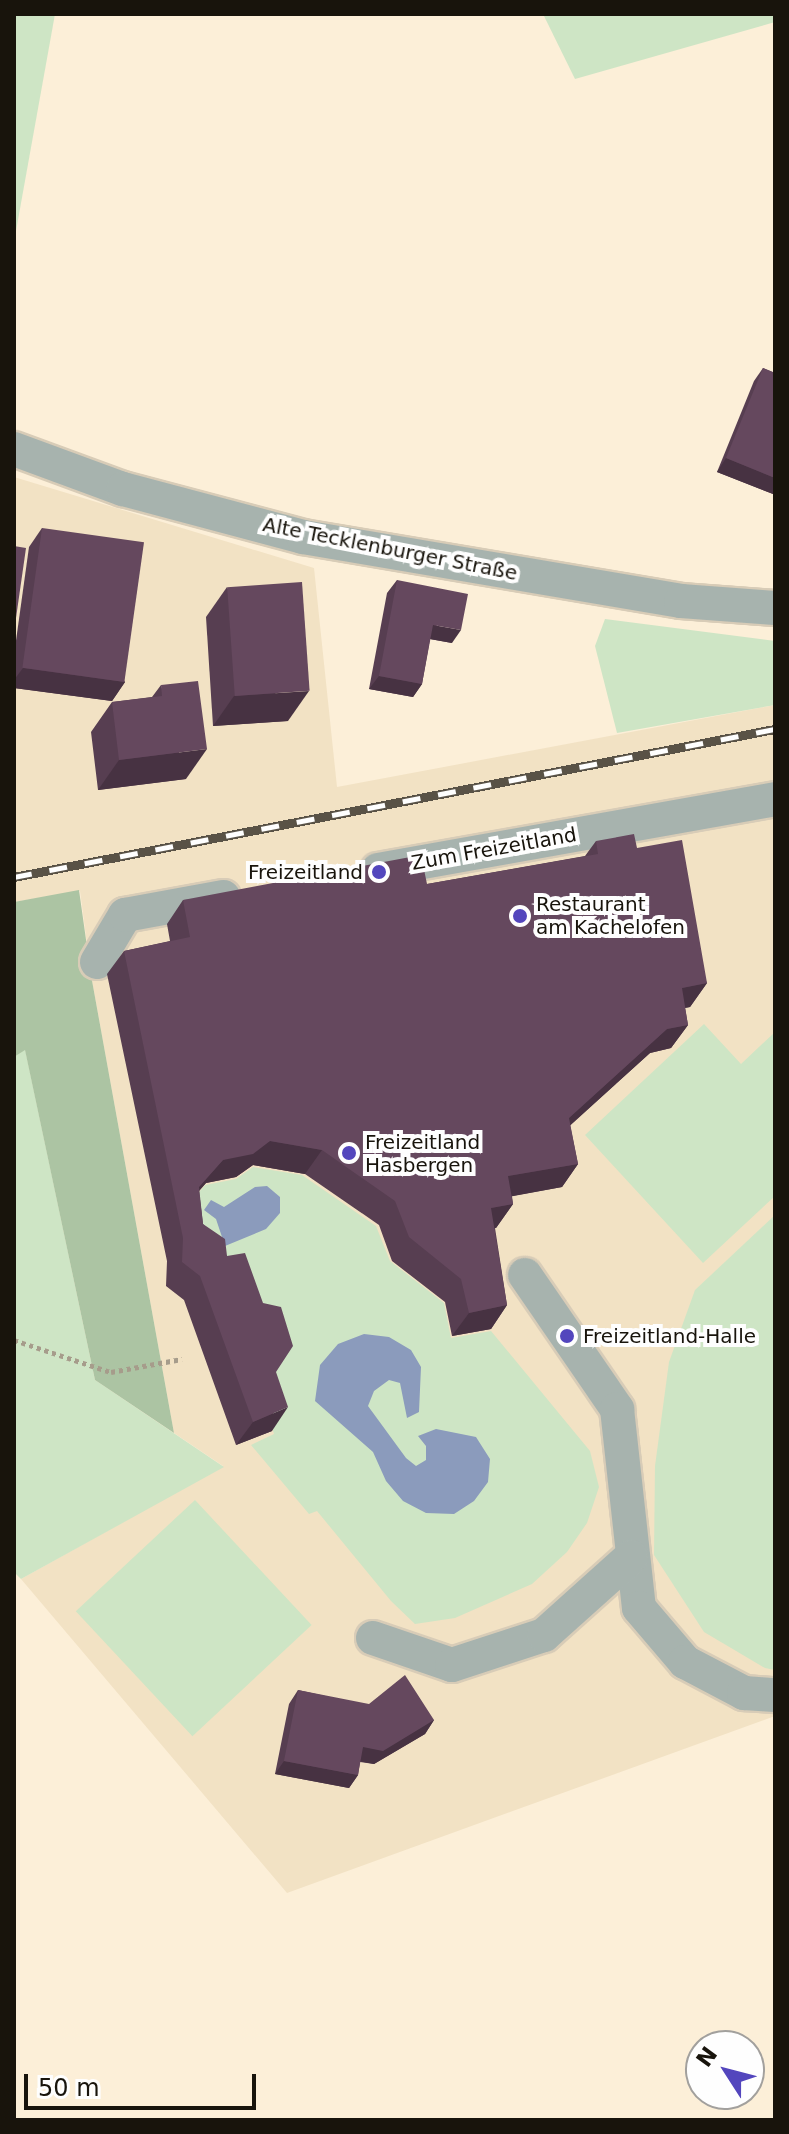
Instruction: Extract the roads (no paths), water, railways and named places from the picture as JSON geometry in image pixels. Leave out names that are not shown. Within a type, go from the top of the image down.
[{"type":"street","name":"Alte Tecklenburger Straße","points":[[14,449],[123,489],[303,537],[681,601],[775,608]]},
{"type":"street","name":"Zum Freizeitland","points":[[341,876],[775,799]]},
{"type":"street","points":[[97,962],[125,915],[249,893]]},
{"type":"street","points":[[525,1275],[617,1409],[639,1608],[685,1662],[744,1693],[775,1695]]},
{"type":"street","points":[[373,1638],[452,1665],[544,1635],[631,1557]]},
{"type":"water","points":[[267,1186],[280,1197],[280,1213],[266,1229],[225,1246],[216,1219],[204,1210],[211,1200],[224,1207],[255,1187]]},
{"type":"water","points":[[364,1334],[389,1337],[411,1350],[421,1367],[419,1412],[407,1418],[400,1383],[389,1380],[374,1391],[368,1406],[406,1458],[416,1466],[426,1460],[426,1446],[418,1436],[436,1429],[476,1437],[490,1459],[488,1482],[474,1501],[454,1514],[426,1513],[403,1501],[386,1481],[373,1452],[315,1401],[320,1365],[338,1344]]},
{"type":"railway","points":[[14,877],[775,729]]},
{"type":"place","name":"Freizeitland","points":[[379,872]]},
{"type":"place","name":"Restaurant am Kachelofen","points":[[520,916]]},
{"type":"place","name":"Freizeitland Hasbergen","points":[[349,1153]]},
{"type":"place","name":"Freizeitland-Halle","points":[[567,1336]]}]
